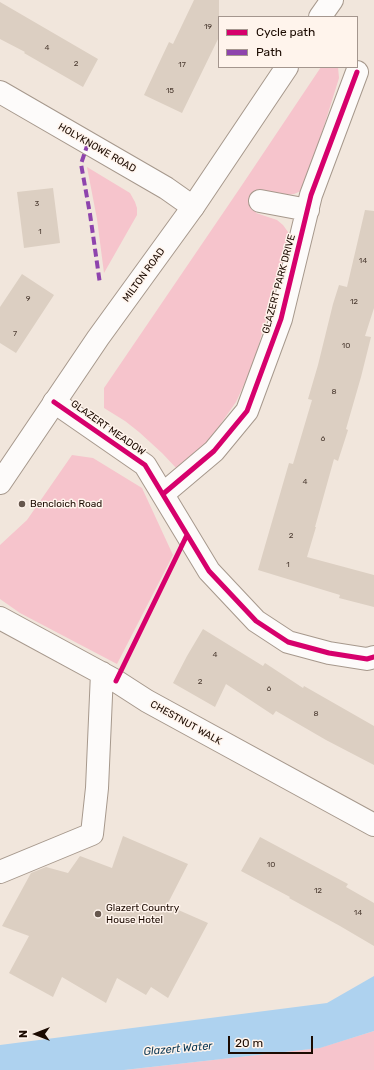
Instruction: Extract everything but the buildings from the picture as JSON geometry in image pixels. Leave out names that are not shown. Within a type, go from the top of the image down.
[{"type":"street","points":[[321,16],[332,0]]},
{"type":"street","name":"MILTON ROAD","points":[[0,483],[98,338],[193,207],[286,68]]},
{"type":"street","name":"GLAZERT PARK DRIVE","points":[[163,494],[214,451],[247,411],[281,319],[311,195],[356,72]]},
{"type":"street","name":"HOLYKNOWE ROAD","points":[[0,92],[166,188],[193,207]]},
{"type":"street","points":[[260,201],[308,210]]},
{"type":"street","name":"GLAZERT MEADOW","points":[[54,402],[145,465],[209,572],[256,621],[288,642],[328,654],[367,659],[374,657]]},
{"type":"street","name":"CHESTNUT WALK","points":[[0,619],[102,673],[147,701],[374,825]]},
{"type":"street","points":[[0,872],[92,834],[97,788],[102,673]]},
{"type":"shaded area","points":[[320,68],[338,68],[339,78],[306,184],[301,191],[294,194],[287,195],[261,191],[256,213],[277,220],[288,232],[289,239],[253,365],[236,402],[208,442],[178,470],[139,432],[104,408],[104,388]]},
{"type":"shaded area","points":[[87,167],[130,193],[137,208],[137,215],[104,273],[97,219]]},
{"type":"shaded area","points":[[72,455],[93,458],[142,488],[173,555],[117,664],[20,613],[0,599],[0,545],[27,520]]},
{"type":"shaded area","points":[[374,1031],[374,1070],[124,1070],[319,1048]]},
{"type":"water","name":"Glazert Water","points":[[374,976],[374,1031],[320,1048],[124,1070],[0,1070],[0,1045],[327,1003]]},
{"type":"marked path","points":[[88,143],[81,164],[100,284]]},
{"type":"cycle path","points":[[163,494],[214,451],[247,411],[281,319],[311,195],[357,72]]},
{"type":"cycle path","points":[[54,402],[145,465],[209,571],[256,621],[288,642],[329,653],[367,659],[374,657]]},
{"type":"cycle path","points":[[116,681],[187,535]]},
{"type":"place","name":"Bencloich Road","points":[[22,504]]},
{"type":"place","name":"Glazert Country House Hotel","points":[[98,914]]}]
